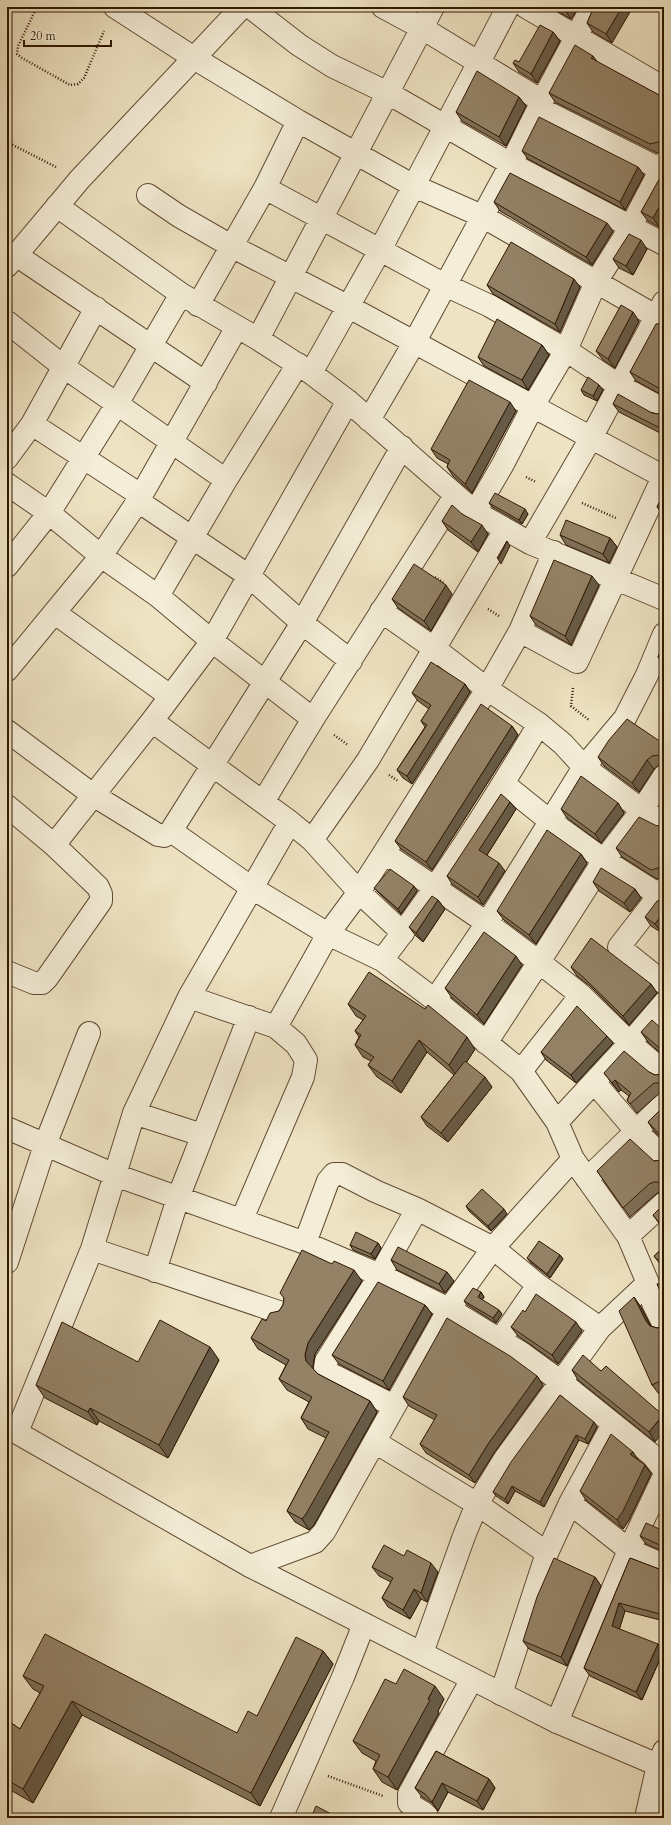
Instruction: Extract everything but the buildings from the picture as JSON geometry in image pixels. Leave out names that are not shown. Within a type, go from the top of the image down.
[{"type":"street","points":[[115,7],[194,58],[298,121],[355,153],[414,186],[482,216],[596,282],[661,313],[618,385],[591,438],[530,543]]},
{"type":"street","points":[[206,383],[150,347],[96,308],[12,261],[80,179],[242,7]]},
{"type":"street","points":[[250,7],[299,45],[332,66],[388,93],[511,164],[630,228],[664,244]]},
{"type":"street","points":[[383,7],[422,28],[478,63],[540,105],[663,168],[630,228],[596,282],[566,350],[533,406],[503,464],[475,512]]},
{"type":"street","points":[[258,339],[433,7]]},
{"type":"street","points":[[158,596],[194,538],[226,480],[349,307],[508,7]]},
{"type":"street","points":[[526,7],[664,88]]},
{"type":"street","points":[[370,420],[414,343],[511,164],[540,105],[592,7]]},
{"type":"street","points":[[7,566],[49,513],[117,404],[150,347],[232,247],[265,188],[298,121]]},
{"type":"street","points":[[265,188],[445,285],[490,306],[566,350],[618,385],[664,410]]},
{"type":"street","points":[[148,195],[179,216],[232,247],[291,276],[664,476],[577,662],[520,632]]},
{"type":"street","points":[[57,206],[190,300],[258,339],[304,369],[348,401],[402,447],[422,468],[454,496],[475,512],[530,543],[664,599]]},
{"type":"street","points":[[7,458],[32,424],[96,308]]},
{"type":"street","points":[[7,322],[64,367],[226,480]]},
{"type":"street","points":[[9,661],[55,613],[101,556],[140,498],[237,327]]},
{"type":"street","points":[[54,845],[152,721],[212,641],[348,401]]},
{"type":"street","points":[[32,424],[83,458],[249,576],[302,623],[351,661]]},
{"type":"street","points":[[7,731],[93,795],[158,835],[164,836],[171,831],[302,623],[402,447]]},
{"type":"street","points":[[7,484],[49,513],[101,556],[158,596],[212,641],[313,719]]},
{"type":"street","points":[[262,802],[454,496]]},
{"type":"street","points":[[312,840],[368,760],[505,530]]},
{"type":"street","points":[[276,1027],[328,934],[359,892],[487,689],[520,632],[554,552]]},
{"type":"street","points":[[381,611],[435,649],[487,689],[539,724],[563,744],[584,766],[642,810],[664,823]]},
{"type":"street","points":[[55,613],[170,696]]},
{"type":"street","points":[[436,1000],[487,923],[584,766],[611,736],[655,678],[664,634]]},
{"type":"street","points":[[152,721],[290,822],[312,840],[359,892],[403,933]]},
{"type":"street","points":[[382,960],[436,888],[504,784],[539,724]]},
{"type":"street","points":[[486,1043],[604,860],[642,810],[664,776]]},
{"type":"street","points":[[504,784],[550,821],[604,860],[663,894],[619,948],[664,983]]},
{"type":"street","points":[[7,806],[54,845],[98,887],[101,894],[101,901],[42,983],[34,983],[7,972]]},
{"type":"street","points":[[290,822],[190,997],[134,1113],[92,1249],[12,1430],[250,1566],[501,1694],[557,1722],[662,1761],[646,1818]]},
{"type":"street","points":[[171,831],[252,888],[328,934],[382,960],[436,1000],[521,1071],[557,1122],[573,1159],[628,1236],[655,1294],[664,1325]]},
{"type":"street","points":[[384,853],[487,923],[539,962],[581,995],[630,1043],[664,1072]]},
{"type":"street","points":[[521,1071],[581,995]]},
{"type":"street","points":[[190,997],[276,1027],[296,1044],[306,1060],[303,1077],[242,1219]]},
{"type":"street","points":[[557,1122],[630,1043],[664,1003]]},
{"type":"street","points":[[155,1271],[178,1198],[249,1017]]},
{"type":"street","points":[[7,1262],[45,1145],[89,1033]]},
{"type":"street","points":[[594,1082],[636,1131],[664,1158]]},
{"type":"street","points":[[587,1179],[664,1104]]},
{"type":"street","points":[[134,1113],[202,1135]]},
{"type":"street","points":[[7,1128],[115,1175],[242,1219],[305,1244],[380,1275],[449,1309],[523,1354],[562,1382],[613,1424],[660,1456]]},
{"type":"street","points":[[250,1566],[315,1542],[324,1532],[449,1309],[493,1248],[573,1159]]},
{"type":"street","points":[[305,1244],[328,1181],[334,1174],[342,1174],[375,1191],[417,1209],[493,1248],[538,1285],[600,1328]]},
{"type":"street","points":[[628,1236],[664,1203]]},
{"type":"street","points":[[394,1406],[331,1374],[325,1368],[326,1361],[380,1275],[417,1209]]},
{"type":"street","points":[[92,1249],[279,1312]]},
{"type":"street","points":[[500,1340],[538,1285]]},
{"type":"street","points":[[422,1653],[464,1536],[478,1504],[504,1460],[600,1328],[655,1294]]},
{"type":"street","points":[[501,1694],[547,1553],[570,1503],[613,1424]]},
{"type":"street","points":[[375,1442],[478,1504],[547,1553]]},
{"type":"street","points":[[557,1722],[629,1550],[664,1476]]},
{"type":"street","points":[[570,1503],[629,1550],[664,1565]]},
{"type":"street","points":[[281,1818],[343,1677],[364,1624]]},
{"type":"street","points":[[428,1818],[427,1815],[413,1808],[409,1803],[409,1794],[472,1679]]},
{"type":"path","points":[[37,7],[18,46],[17,54],[70,85],[78,84],[84,78],[105,28]]},
{"type":"path","points":[[7,142],[80,179]]},
{"type":"path","points":[[577,662],[570,699],[571,706],[611,736]]},
{"type":"path","points":[[313,719],[420,796]]},
{"type":"path","points":[[304,1766],[377,1795],[409,1803]]}]
